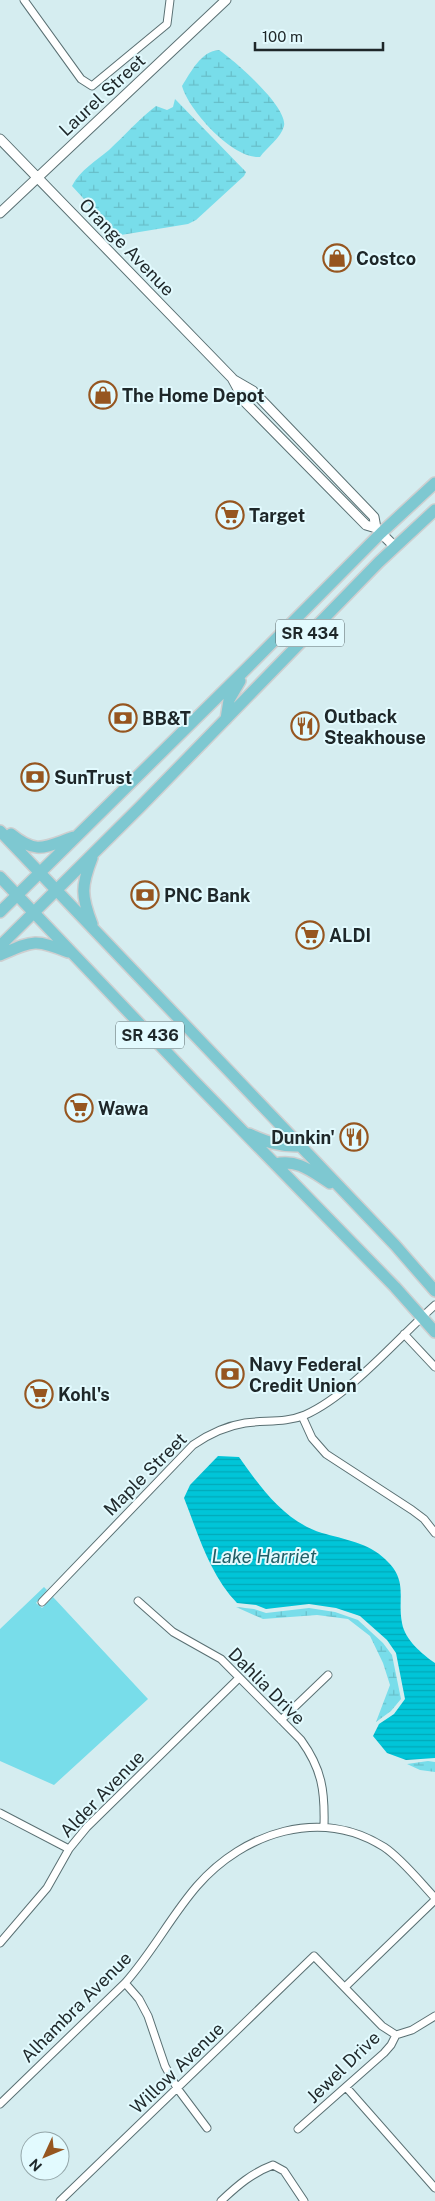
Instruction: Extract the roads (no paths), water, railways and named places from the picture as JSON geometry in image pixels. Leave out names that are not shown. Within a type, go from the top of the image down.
[{"type":"main road","name":"SR 434","points":[[0,912],[247,668],[379,530],[435,483]]},
{"type":"main road","name":"SR 434","points":[[0,946],[395,547],[435,510]]},
{"type":"main road","points":[[226,719],[229,700],[247,668]]},
{"type":"main road","points":[[0,826],[24,845],[33,848],[78,835]]},
{"type":"main road","name":"SR 436","points":[[0,832],[395,1245],[435,1291]]},
{"type":"main road","points":[[93,854],[84,878],[82,894],[94,930]]},
{"type":"main road","name":"SR 436","points":[[0,877],[242,1131],[395,1287],[435,1332]]},
{"type":"main road","points":[[0,955],[17,946],[37,941],[74,955]]},
{"type":"main road","points":[[242,1131],[274,1145],[285,1147],[301,1146]]},
{"type":"main road","points":[[275,1164],[289,1161],[304,1167],[342,1190]]},
{"type":"street","points":[[24,0],[81,79],[92,86],[167,24],[170,0]]},
{"type":"street","name":"Laurel Street","points":[[0,213],[226,0]]},
{"type":"street","name":"Orange Avenue","points":[[0,139],[232,378],[253,391],[374,517],[379,530],[395,547]]},
{"type":"street","name":"Maple Street","points":[[42,1602],[193,1445],[207,1436],[230,1426],[302,1416],[320,1408],[337,1396],[435,1304]]},
{"type":"street","points":[[404,1334],[435,1367]]},
{"type":"street","points":[[302,1416],[312,1438],[326,1454],[412,1510],[435,1533]]},
{"type":"street","name":"Dahlia Drive","points":[[138,1601],[172,1632],[220,1659],[301,1740],[319,1772],[324,1789],[324,1826]]},
{"type":"street","points":[[281,1720],[328,1676]]},
{"type":"street","name":"Alder Avenue","points":[[0,1943],[47,1888],[69,1849],[87,1827],[239,1678]]},
{"type":"street","points":[[0,1814],[69,1849]]},
{"type":"street","name":"Alhambra Avenue","points":[[0,2104],[125,1983],[142,1963],[189,1896],[208,1875],[234,1853],[264,1838],[297,1828],[324,1826],[352,1832],[386,1848],[435,1899]]},
{"type":"street","points":[[396,2035],[382,2026],[345,1987],[435,1899]]},
{"type":"street","name":"Willow Avenue","points":[[60,2201],[314,1956],[345,1987]]},
{"type":"street","points":[[125,1983],[140,1999],[148,2016],[165,2066],[177,2088],[207,2128]]},
{"type":"street","name":"Jewel Drive","points":[[298,2129],[384,2053],[396,2035],[412,2030],[435,2016]]},
{"type":"street","points":[[346,2087],[435,2188]]},
{"type":"street","points":[[222,2201],[241,2182],[258,2171],[273,2165],[284,2171],[304,2201]]},
{"type":"water","name":"Lake Harriet","points":[[218,1456],[239,1457],[274,1502],[308,1528],[355,1542],[371,1549],[385,1559],[392,1567],[400,1582],[401,1614],[404,1629],[410,1641],[435,1663],[435,1758],[406,1760],[387,1753],[373,1736],[379,1724],[394,1714],[405,1699],[396,1653],[387,1640],[360,1616],[336,1608],[309,1604],[266,1609],[256,1605],[237,1603],[219,1580],[200,1540],[184,1498],[190,1485]]},
{"type":"place","name":"Costco","points":[[337,258]]},
{"type":"place","name":"The Home Depot","points":[[103,395]]},
{"type":"place","name":"Target","points":[[230,515]]},
{"type":"place","name":"BB&T","points":[[123,718]]},
{"type":"place","name":"Outback Steakhouse","points":[[305,726]]},
{"type":"place","name":"SunTrust","points":[[35,777]]},
{"type":"place","name":"PNC Bank","points":[[145,895]]},
{"type":"place","name":"ALDI","points":[[310,935]]},
{"type":"place","name":"Wawa","points":[[79,1108]]},
{"type":"place","name":"Dunkin'","points":[[354,1137]]},
{"type":"place","name":"Navy Federal Credit Union","points":[[230,1374]]},
{"type":"place","name":"Kohl's","points":[[39,1394]]}]
